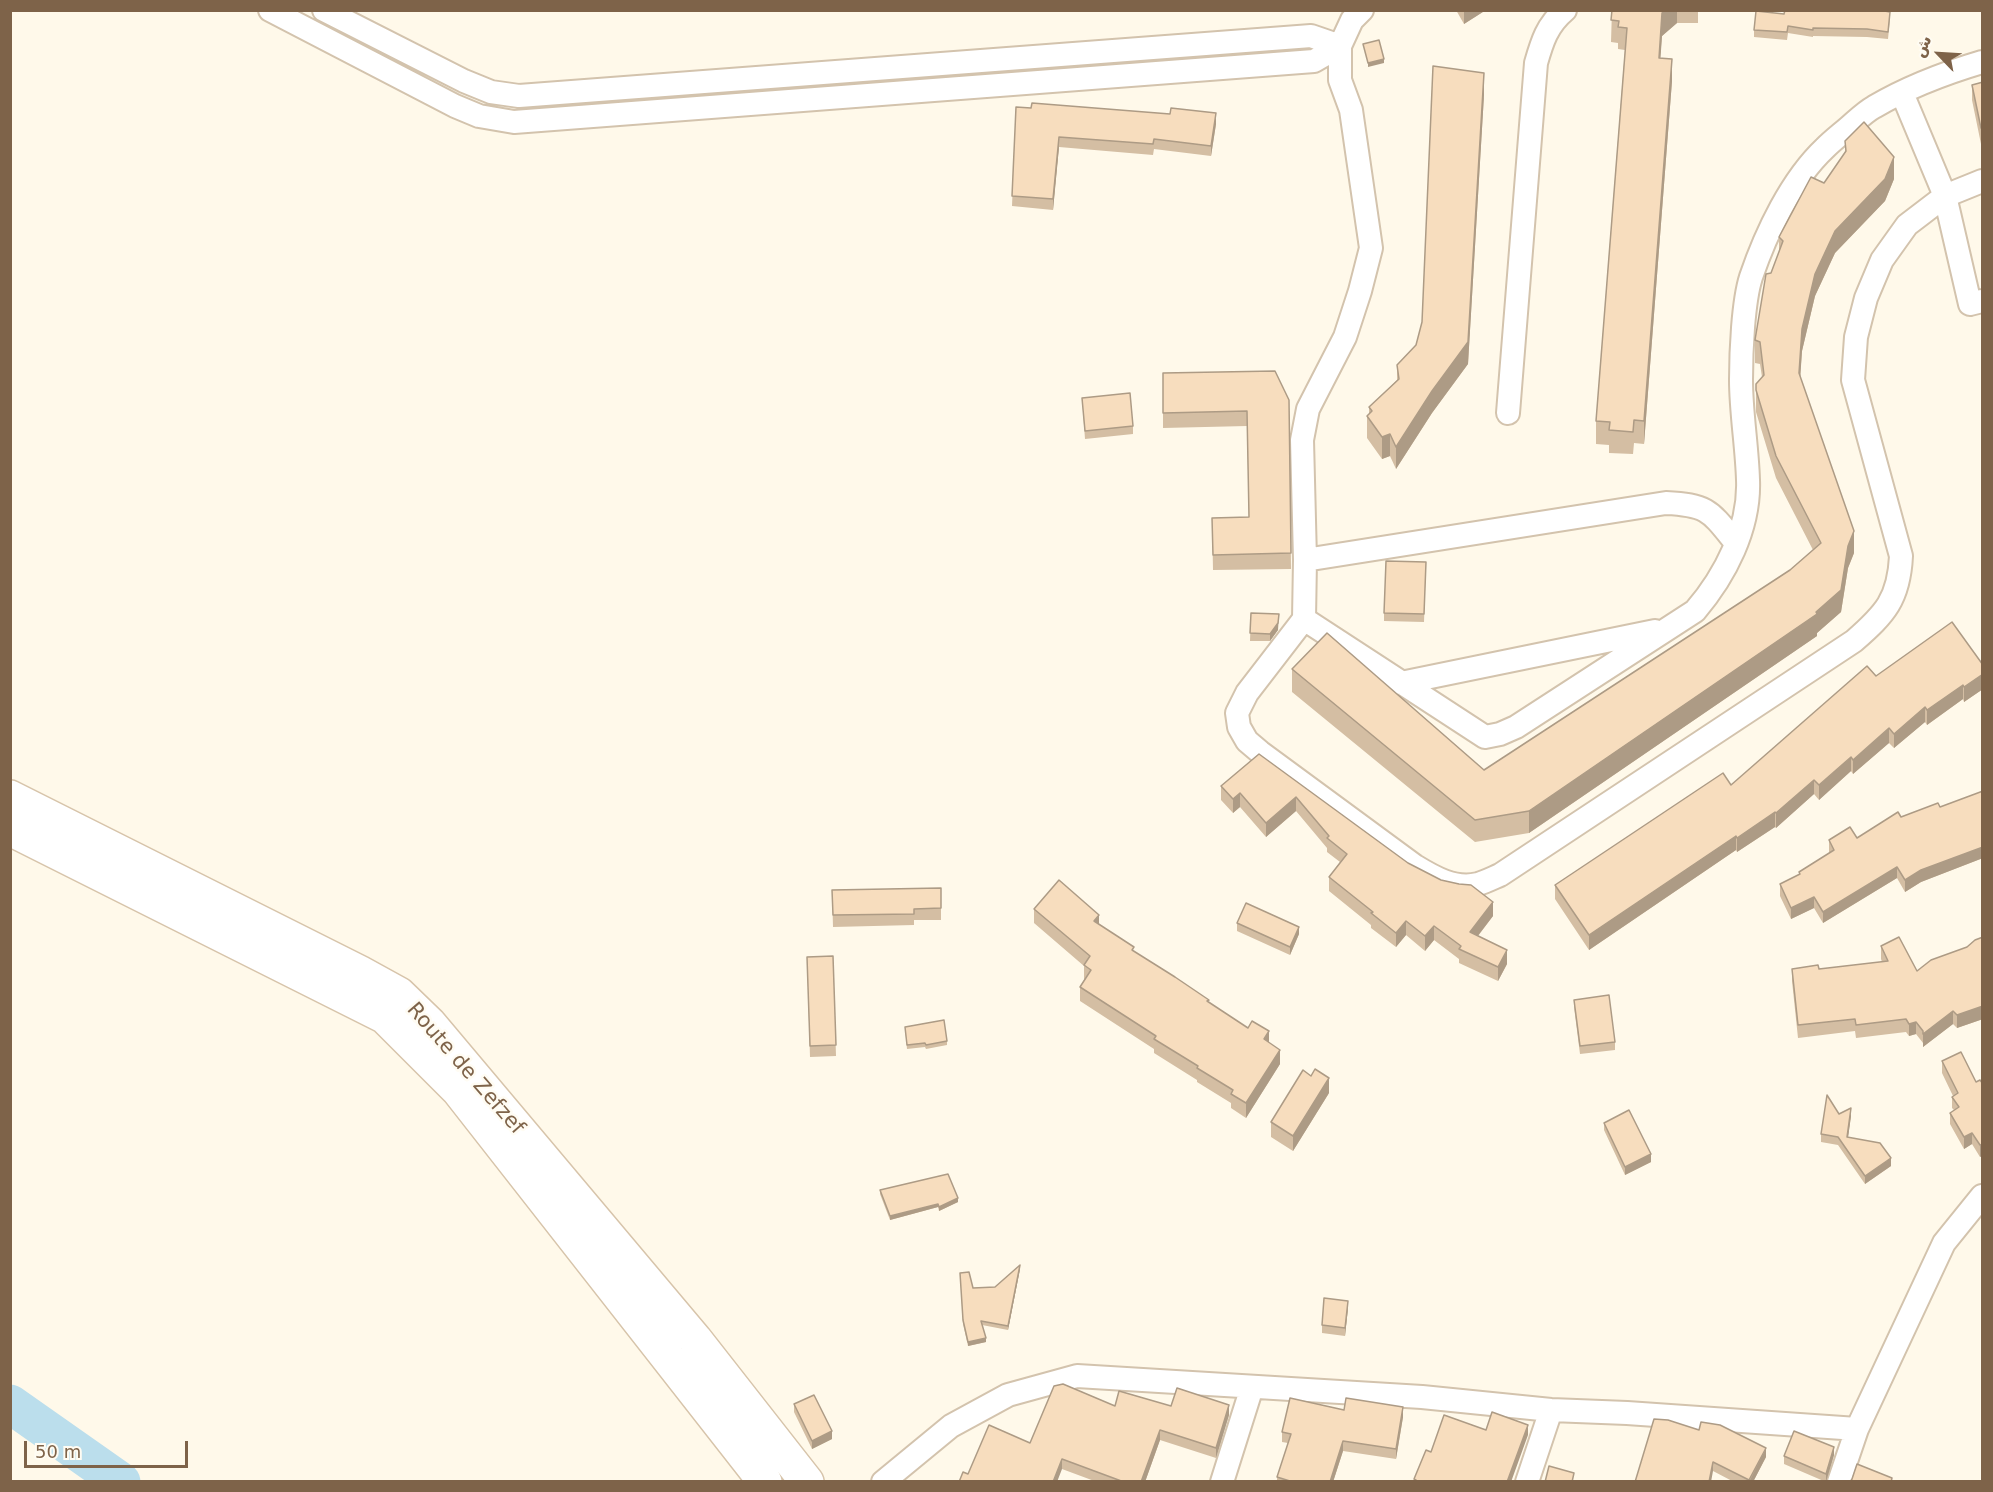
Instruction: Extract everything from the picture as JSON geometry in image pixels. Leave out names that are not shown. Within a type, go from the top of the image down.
[{"type":"main road","name":"Route de Zefzef","points":[[10,797],[399,994],[430,1024],[695,1339],[807,1482]]},
{"type":"main road","name":"Route de Zefzef","points":[[10,829],[385,1017],[458,1090],[765,1482]]},
{"type":"street","points":[[270,10],[455,106],[479,116],[514,122],[1314,61],[1340,46]]},
{"type":"street","points":[[324,10],[464,81],[491,92],[519,96],[1311,36],[1340,46]]},
{"type":"street","points":[[1362,10],[1352,20],[1340,46],[1340,80],[1351,110],[1371,248],[1345,337],[1308,409],[1302,440],[1304,619],[1247,693],[1237,713],[1239,727],[1247,741],[1260,752],[1415,866],[1455,885],[1477,885],[1500,875],[1854,641],[1875,623],[1891,603],[1900,578],[1901,556],[1853,380],[1856,337],[1866,298],[1881,260],[1907,225],[1945,196],[1983,181]]},
{"type":"street","points":[[1508,413],[1536,63],[1543,38],[1565,10]]},
{"type":"street","points":[[1304,619],[1485,737],[1516,727],[1695,611],[1712,591],[1736,543],[1746,512],[1748,482],[1741,380],[1743,326],[1750,278],[1769,232],[1793,188],[1824,149],[1872,108],[1940,75],[1983,63]]},
{"type":"street","points":[[1902,93],[1945,196],[1970,304],[1983,301]]},
{"type":"street","points":[[1305,560],[1666,503],[1691,504],[1711,513],[1736,543]]},
{"type":"street","points":[[1401,683],[1668,628]]},
{"type":"street","points":[[1839,1482],[1857,1429],[1944,1243],[1983,1196]]},
{"type":"street","points":[[883,1482],[951,1426],[1008,1395],[1077,1376],[1422,1397],[1551,1410],[1857,1429]]},
{"type":"street","points":[[1222,1482],[1252,1387]]},
{"type":"street","points":[[1527,1482],[1551,1410]]},
{"type":"building","points":[[1612,10],[1665,10],[1662,13],[1659,58],[1672,59],[1644,421],[1634,420],[1633,432],[1609,430],[1610,422],[1596,421],[1627,28],[1618,27],[1619,21],[1611,20]]},
{"type":"building","points":[[1785,10],[1890,12],[1888,32],[1867,29],[1813,28],[1813,30],[1788,26],[1787,32],[1754,30],[1756,11],[1784,14]]},
{"type":"building","points":[[1379,40],[1384,59],[1368,63],[1363,44]]},
{"type":"building","points":[[1433,66],[1484,73],[1468,342],[1432,391],[1396,447],[1390,434],[1382,437],[1367,416],[1372,411],[1369,407],[1399,379],[1397,365],[1416,345],[1422,322]]},
{"type":"building","points":[[1983,82],[1983,128],[1981,128],[1972,85]]},
{"type":"building","points":[[1032,103],[1170,114],[1171,108],[1216,113],[1211,146],[1154,139],[1153,144],[1059,137],[1053,199],[1012,196],[1016,107],[1031,108]]},
{"type":"building","points":[[1864,122],[1894,157],[1885,179],[1835,231],[1815,274],[1802,329],[1799,373],[1854,531],[1848,546],[1841,590],[1816,612],[1817,614],[1529,811],[1475,820],[1292,669],[1327,633],[1484,770],[1790,570],[1821,543],[1776,456],[1756,390],[1756,384],[1764,375],[1760,342],[1755,340],[1766,274],[1771,273],[1783,241],[1779,237],[1811,177],[1824,183],[1846,151],[1845,141]]},
{"type":"building","points":[[1275,371],[1289,400],[1291,553],[1213,555],[1212,518],[1249,517],[1247,411],[1163,413],[1163,373]]},
{"type":"building","points":[[1130,393],[1133,426],[1085,431],[1082,398]]},
{"type":"building","points":[[1386,561],[1426,562],[1424,614],[1384,613]]},
{"type":"building","points":[[1251,613],[1279,614],[1278,623],[1270,634],[1250,633]]},
{"type":"building","points":[[1952,622],[1983,665],[1983,674],[1927,710],[1925,707],[1894,734],[1889,728],[1853,760],[1851,757],[1819,785],[1814,780],[1776,813],[1737,838],[1736,836],[1589,935],[1555,885],[1723,773],[1731,785],[1867,666],[1876,676]]},
{"type":"building","points":[[1259,754],[1408,863],[1441,880],[1471,885],[1493,902],[1470,932],[1507,950],[1498,967],[1459,949],[1461,946],[1434,926],[1425,936],[1406,921],[1396,933],[1371,913],[1373,912],[1329,877],[1347,854],[1327,838],[1329,836],[1296,797],[1266,823],[1240,793],[1233,799],[1221,786]]},
{"type":"building","points":[[1983,791],[1983,847],[1921,870],[1905,880],[1897,867],[1823,912],[1814,897],[1791,908],[1780,884],[1800,874],[1799,872],[1834,850],[1829,840],[1850,827],[1857,838],[1898,812],[1901,817],[1938,803],[1940,807]]},
{"type":"building","points":[[1059,880],[1099,915],[1094,921],[1134,947],[1132,950],[1248,1028],[1252,1021],[1269,1031],[1264,1039],[1280,1050],[1246,1103],[1231,1094],[1233,1090],[1154,1039],[1156,1036],[1080,987],[1091,970],[1084,965],[1090,956],[1034,909]]},
{"type":"building","points":[[941,888],[941,908],[914,909],[914,914],[833,915],[832,890]]},
{"type":"building","points":[[1246,903],[1299,927],[1290,947],[1237,923]]},
{"type":"building","points":[[1899,937],[1917,971],[1931,960],[1967,947],[1983,937],[1983,1006],[1957,1015],[1953,1011],[1923,1034],[1916,1022],[1909,1024],[1906,1019],[1856,1025],[1855,1019],[1798,1025],[1792,969],[1818,965],[1819,969],[1888,961],[1881,946]]},
{"type":"building","points":[[833,956],[836,1045],[810,1046],[807,957]]},
{"type":"building","points":[[1609,995],[1615,1042],[1580,1046],[1574,1000]]},
{"type":"building","points":[[944,1020],[947,1041],[926,1045],[925,1043],[907,1045],[905,1027]]},
{"type":"building","points":[[1961,1052],[1976,1082],[1980,1080],[1983,1084],[1983,1144],[1980,1145],[1972,1133],[1964,1137],[1950,1113],[1959,1107],[1952,1097],[1958,1093],[1942,1061]]},
{"type":"building","points":[[1315,1069],[1329,1078],[1293,1136],[1271,1122],[1303,1070],[1311,1076]]},
{"type":"building","points":[[1827,1095],[1839,1114],[1851,1108],[1847,1137],[1880,1143],[1891,1158],[1865,1176],[1838,1137],[1821,1134]]},
{"type":"building","points":[[1629,1110],[1651,1154],[1625,1167],[1604,1123]]},
{"type":"building","points":[[948,1174],[958,1198],[939,1207],[938,1204],[890,1216],[880,1190]]},
{"type":"building","points":[[1020,1265],[1008,1326],[981,1321],[986,1338],[968,1342],[963,1320],[960,1273],[969,1272],[973,1288],[995,1287]]},
{"type":"building","points":[[1324,1298],[1348,1301],[1345,1328],[1322,1325]]},
{"type":"building","points":[[1063,1384],[1115,1406],[1119,1391],[1171,1406],[1177,1388],[1229,1405],[1216,1448],[1160,1430],[1141,1482],[1124,1482],[1062,1459],[1053,1482],[959,1482],[963,1472],[968,1474],[989,1425],[1030,1443],[1054,1386]]},
{"type":"building","points":[[814,1395],[832,1431],[812,1441],[794,1404]]},
{"type":"building","points":[[1290,1398],[1344,1410],[1346,1398],[1403,1407],[1396,1449],[1343,1441],[1330,1482],[1293,1482],[1277,1477],[1291,1434],[1282,1432]]},
{"type":"building","points":[[1492,1412],[1528,1425],[1507,1482],[1419,1482],[1414,1479],[1426,1450],[1431,1452],[1444,1415],[1486,1430]]},
{"type":"building","points":[[1654,1419],[1668,1420],[1699,1430],[1701,1422],[1720,1425],[1766,1448],[1749,1480],[1713,1462],[1709,1482],[1635,1482]]},
{"type":"building","points":[[1794,1431],[1834,1447],[1826,1474],[1784,1456]]},
{"type":"building","points":[[1857,1464],[1892,1478],[1891,1482],[1850,1482]]},
{"type":"building","points":[[1549,1466],[1574,1473],[1572,1482],[1545,1482]]},
{"type":"waterway","points":[[10,1404],[121,1482]]}]
